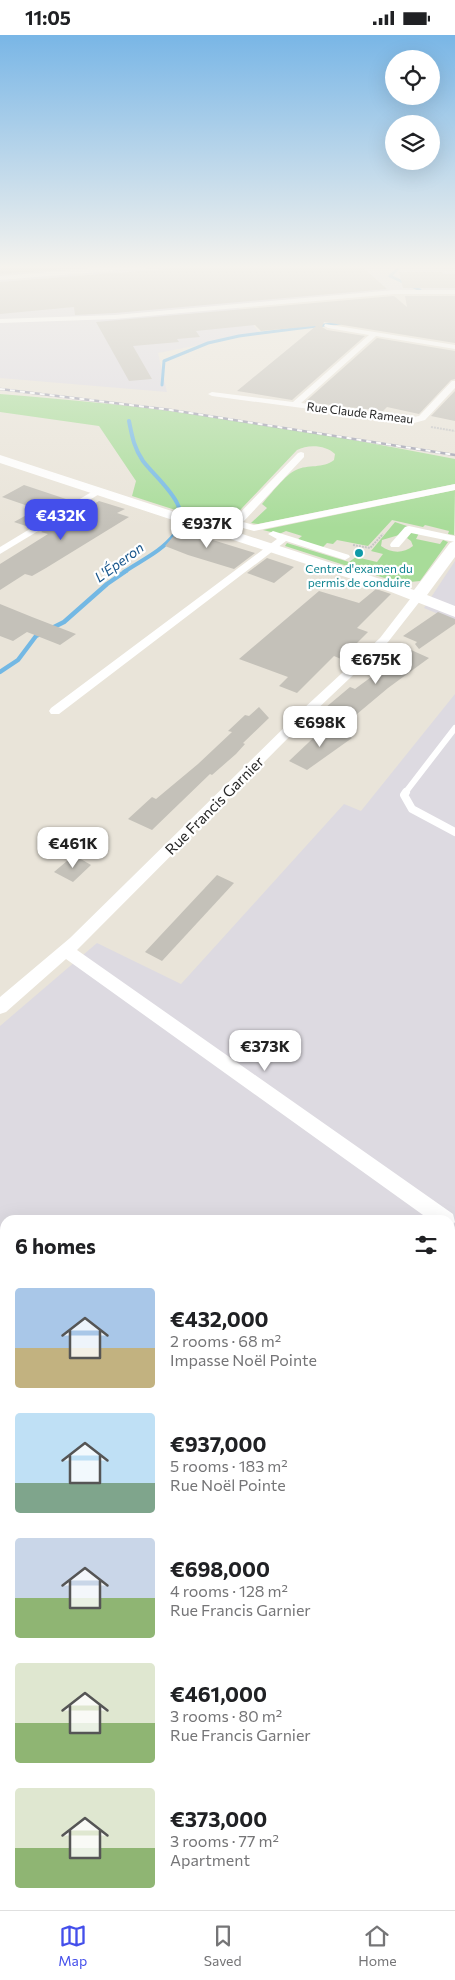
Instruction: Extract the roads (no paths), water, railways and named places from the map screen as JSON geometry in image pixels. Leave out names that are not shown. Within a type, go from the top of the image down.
[{"type":"street","points":[[294,405],[352,354]]},
{"type":"street","name":"Rue Claude Rameau","points":[[212,394],[412,420],[420,419],[455,383]]},
{"type":"street","points":[[301,455],[236,523],[345,557]]},
{"type":"street","points":[[0,459],[418,596],[455,612]]},
{"type":"street","points":[[254,528],[455,487]]},
{"type":"street","points":[[0,551],[98,491]]},
{"type":"street","points":[[395,545],[409,529],[455,539]]},
{"type":"street","points":[[55,711],[284,538]]},
{"type":"street","name":"Rue Francis Garnier","points":[[0,1007],[66,951],[307,712],[384,640],[455,545]]},
{"type":"street","points":[[66,951],[439,1215]]},
{"type":"lane","points":[[455,728],[404,795],[412,809],[455,831]]},
{"type":"waterway","name":"L'Éperon","points":[[162,385],[164,361],[182,354]]},
{"type":"waterway","name":"L'Éperon","points":[[124,572],[169,541],[180,525],[181,515],[173,496],[143,461],[137,451],[129,421]]},
{"type":"waterway","name":"L'Éperon","points":[[0,672],[18,660],[36,636],[64,622],[107,584],[126,571]]},
{"type":"railway","points":[[0,389],[171,410],[455,455]]},
{"type":"place","name":"Centre d'examen du permis de conduire","points":[[359,553]]}]
